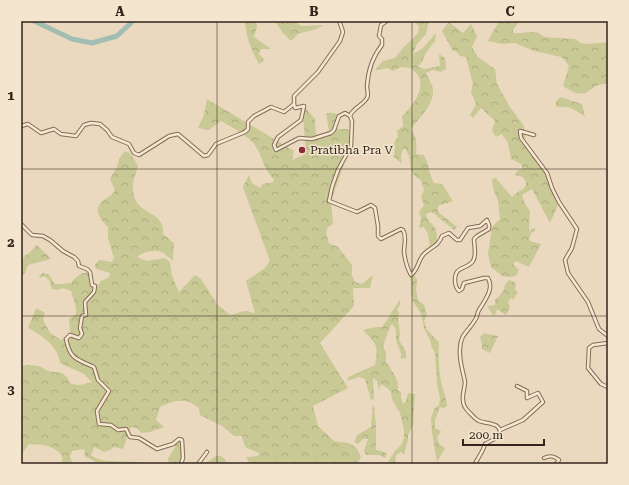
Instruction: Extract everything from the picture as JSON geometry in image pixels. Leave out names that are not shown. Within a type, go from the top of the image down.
[{"type":"street","points":[[339,21],[343,32],[340,41],[318,72],[294,96],[295,108],[304,106],[301,120],[278,137],[274,145],[276,150],[299,138],[312,140],[331,133],[334,130],[339,116],[345,113],[350,116],[352,121],[351,146],[338,170],[329,201],[357,212],[371,205],[375,208],[378,236],[381,240],[401,229],[403,230],[405,234],[404,251],[408,270],[411,275],[417,268],[422,255],[439,243],[442,236],[450,233],[457,240],[460,240],[468,228],[480,226],[487,220],[489,229],[474,239],[476,252],[474,259],[471,263],[459,269],[456,274],[455,282],[459,291],[462,289],[464,283],[484,278],[488,278],[490,281],[487,297],[479,310],[475,321],[461,339],[460,359],[465,384],[462,400],[466,410],[476,419],[480,422],[497,426],[500,430]]},
{"type":"street","points":[[350,116],[351,113],[358,109],[368,95],[368,75],[377,51],[382,45],[382,39],[379,36],[381,24],[387,21]]},
{"type":"street","points":[[21,126],[28,124],[41,133],[54,128],[61,134],[76,136],[84,125],[91,122],[100,124],[112,137],[130,144],[134,152],[139,154],[169,136],[178,134],[204,156],[208,155],[216,144],[246,132],[248,129],[248,122],[254,116],[271,107],[284,112],[294,104]]},
{"type":"street","points":[[534,135],[520,131],[521,138],[547,173],[559,202],[577,229],[572,248],[565,260],[568,273],[588,302],[599,329],[608,336]]},
{"type":"street","points":[[21,224],[32,235],[42,236],[50,240],[63,251],[74,257],[78,261],[79,266],[87,268],[90,272],[92,285],[95,286],[94,292],[85,302],[86,315],[82,316],[80,328],[82,334],[79,338],[70,335],[66,339],[68,351],[74,358],[94,367],[98,380],[108,392],[97,411],[99,424],[111,425],[118,430],[126,430],[130,437],[139,438],[157,449],[173,444],[179,439],[182,440],[183,458],[181,464]]},
{"type":"street","points":[[608,343],[593,345],[589,348],[588,368],[601,384],[608,387]]},
{"type":"street","points":[[500,430],[523,420],[543,402],[538,393],[527,398],[527,391],[517,386]]},
{"type":"street","points":[[474,464],[479,455],[484,451],[485,444],[500,434],[500,430]]},
{"type":"street","points":[[198,464],[207,452]]},
{"type":"street","points":[[544,458],[552,456],[560,460],[556,464]]},
{"type":"green space","points":[[245,21],[256,21],[257,27],[254,37],[271,49],[261,49],[259,54],[264,61],[259,64],[249,43]]},
{"type":"green space","points":[[275,21],[295,21],[301,26],[324,25],[298,34],[291,41],[283,33]]},
{"type":"green space","points":[[415,21],[429,21],[426,34],[417,44],[413,54],[423,48],[436,33],[435,41],[418,66],[424,69],[440,66],[439,54],[445,58],[446,69],[441,72],[433,70],[426,73],[432,86],[433,96],[428,107],[411,130],[416,141],[416,154],[424,155],[434,183],[442,184],[453,201],[438,206],[438,212],[457,227],[454,230],[432,212],[426,214],[437,233],[437,242],[430,246],[428,234],[424,227],[419,228],[421,218],[419,212],[424,205],[421,197],[424,190],[421,180],[412,172],[409,156],[403,148],[401,156],[402,164],[394,157],[394,142],[398,137],[397,131],[403,126],[402,116],[414,103],[417,97],[420,80],[418,75],[411,68],[401,67],[393,71],[387,68],[375,70],[383,61],[395,58],[418,33],[419,26],[415,23]]},
{"type":"green space","points":[[499,21],[516,21],[518,23],[513,30],[513,33],[536,32],[544,37],[575,39],[581,43],[589,44],[608,42],[608,87],[607,84],[601,84],[584,93],[572,91],[563,86],[569,66],[561,57],[534,51],[515,43],[502,44],[488,41]]},
{"type":"green space","points":[[449,22],[463,33],[471,24],[477,36],[472,47],[478,57],[495,69],[497,84],[510,107],[524,126],[526,146],[546,174],[550,188],[558,205],[550,223],[532,189],[522,195],[525,204],[530,211],[529,231],[535,228],[535,231],[531,233],[529,240],[541,244],[529,267],[516,261],[513,264],[519,270],[516,276],[502,276],[491,267],[488,254],[492,227],[500,219],[498,201],[493,188],[492,179],[496,178],[512,197],[526,184],[523,177],[515,175],[518,170],[523,169],[521,164],[511,159],[508,143],[502,134],[496,137],[492,130],[495,121],[481,108],[473,118],[470,115],[476,104],[471,92],[473,84],[466,57],[460,56],[456,51],[453,51],[442,31]]},
{"type":"green space","points":[[560,97],[582,104],[585,117],[572,109],[556,107],[556,102]]},
{"type":"green space","points":[[207,99],[294,151],[292,160],[306,154],[303,115],[306,108],[315,119],[316,135],[329,131],[326,113],[334,113],[341,116],[335,125],[338,129],[348,129],[351,144],[331,201],[333,224],[328,227],[326,233],[329,243],[338,247],[352,265],[352,275],[355,282],[362,284],[373,275],[370,288],[353,288],[354,306],[320,343],[348,388],[313,406],[318,426],[334,441],[348,443],[356,447],[361,457],[357,464],[250,464],[246,457],[258,456],[259,453],[245,447],[242,436],[234,436],[222,426],[200,415],[199,409],[185,401],[170,403],[160,407],[156,420],[164,427],[150,432],[141,433],[137,428],[131,427],[123,449],[114,447],[104,452],[94,447],[91,455],[102,460],[137,462],[143,464],[98,463],[84,456],[84,449],[72,451],[70,457],[73,464],[62,464],[62,455],[58,451],[47,446],[29,444],[21,455],[21,366],[39,366],[48,371],[62,373],[67,377],[71,384],[80,385],[92,382],[84,374],[60,363],[57,352],[49,342],[28,328],[36,308],[45,313],[43,320],[50,333],[61,340],[70,332],[69,319],[76,314],[76,307],[71,291],[63,288],[58,290],[52,289],[49,280],[44,276],[40,278],[39,276],[43,273],[49,275],[55,284],[59,284],[71,283],[79,275],[88,273],[91,285],[95,290],[101,281],[109,277],[110,273],[97,269],[94,266],[99,260],[112,262],[114,258],[108,238],[108,227],[98,213],[98,207],[112,195],[115,190],[110,179],[118,165],[119,159],[125,151],[130,153],[138,166],[133,187],[134,197],[137,203],[156,216],[162,226],[163,234],[174,243],[173,261],[162,252],[158,251],[143,253],[137,257],[147,261],[165,258],[170,262],[172,276],[179,292],[195,275],[201,279],[217,304],[230,315],[245,311],[255,313],[246,281],[265,268],[270,261],[243,187],[249,175],[252,183],[260,188],[263,184],[273,182],[274,179],[268,172],[254,144],[240,132],[221,121],[209,130],[198,128],[204,115]]},
{"type":"green space","points":[[37,245],[51,259],[28,265],[25,273],[21,276],[21,259]]},
{"type":"green space","points":[[411,269],[417,280],[416,290],[418,300],[424,305],[427,315],[424,321],[427,330],[439,342],[440,376],[447,406],[444,408],[440,407],[435,420],[435,428],[441,431],[437,438],[440,445],[445,448],[437,462],[431,419],[434,409],[439,405],[440,399],[437,383],[435,353],[424,328],[421,313],[413,302],[409,275]]},
{"type":"green space","points":[[509,280],[516,283],[515,290],[518,292],[513,300],[511,298],[508,302],[510,307],[506,315],[497,309],[494,317],[487,306],[495,305],[495,300],[503,292],[505,285]]},
{"type":"green space","points":[[400,300],[397,310],[399,313],[399,340],[406,352],[406,358],[401,359],[401,354],[396,340],[395,327],[392,324],[383,347],[386,352],[386,363],[396,378],[403,404],[406,401],[408,393],[415,394],[413,425],[408,435],[404,454],[401,452],[396,455],[395,464],[387,464],[395,451],[402,444],[404,438],[404,430],[400,413],[392,400],[391,392],[381,384],[379,390],[377,381],[373,378],[374,399],[371,400],[365,379],[359,377],[347,381],[348,377],[375,365],[377,353],[374,342],[363,330],[382,327]]},
{"type":"green space","points":[[484,333],[498,336],[490,353],[482,349],[480,337]]},
{"type":"green space","points":[[373,405],[376,426],[376,450],[387,454],[385,458],[379,455],[366,455],[364,451],[368,439],[363,439],[358,444],[354,442],[357,435],[371,427]]},
{"type":"green space","points":[[178,441],[181,442],[182,457],[179,464],[169,464],[168,459]]},
{"type":"green space","points":[[216,456],[221,456],[225,459],[226,464],[204,464]]},
{"type":"waterway","points":[[34,21],[72,39],[92,43],[117,36],[133,21]]},
{"type":"place","name":"Pratibha Pra V","points":[[302,150]]}]
